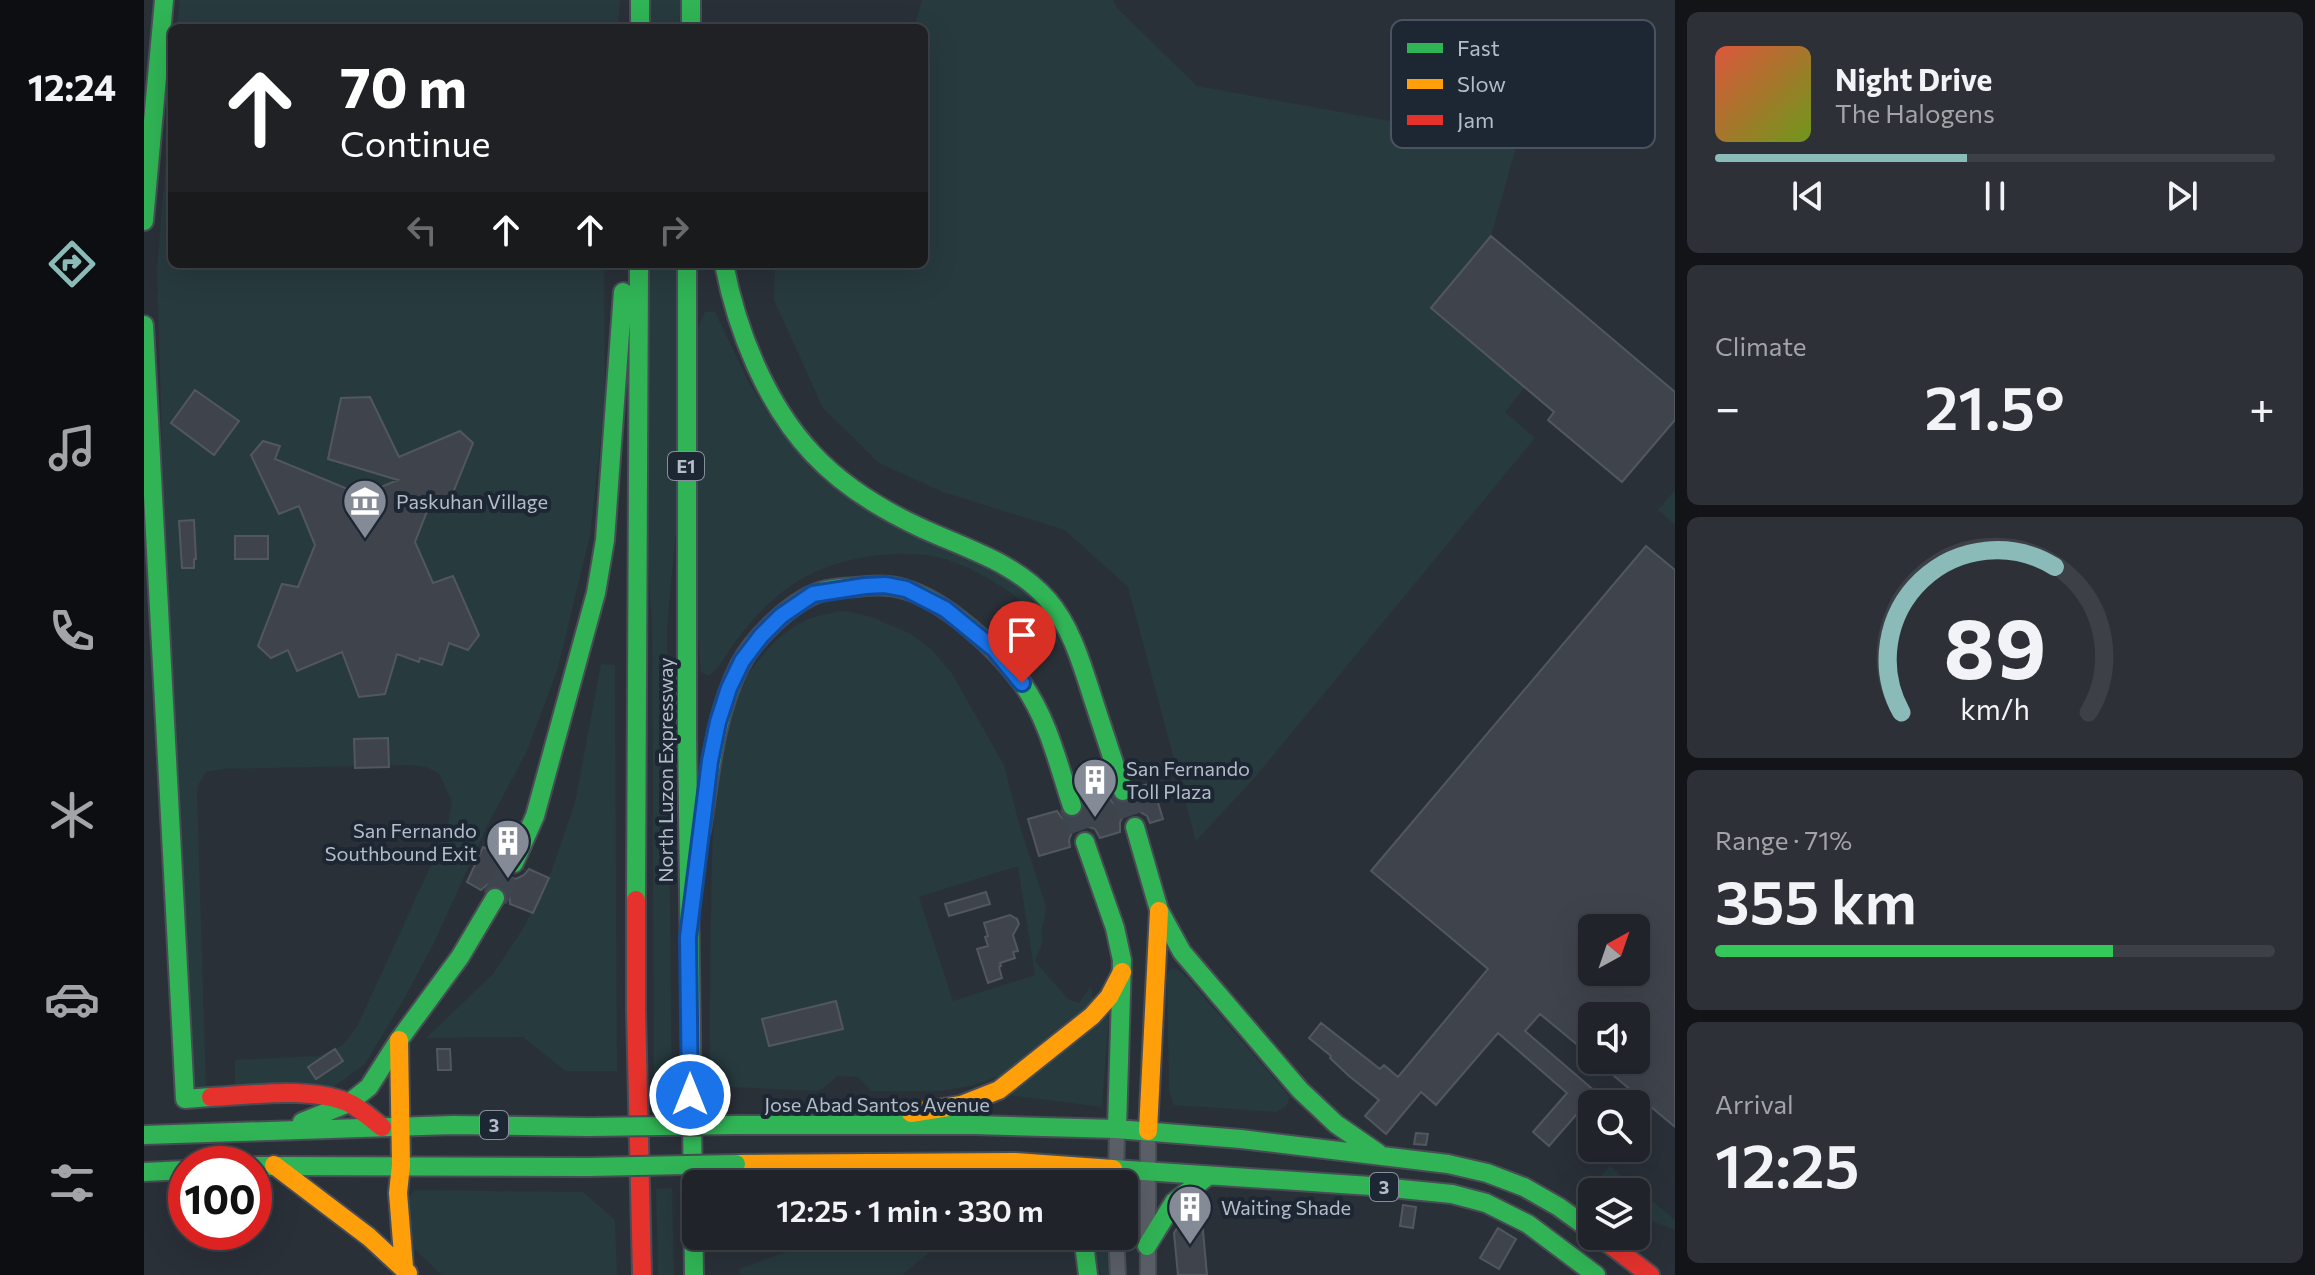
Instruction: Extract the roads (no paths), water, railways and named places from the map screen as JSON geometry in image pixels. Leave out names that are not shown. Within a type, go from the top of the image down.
[{"type":"main road","points":[[144,221],[164,0]]},
{"type":"main road","points":[[640,0],[640,24]]},
{"type":"main road","points":[[691,0],[691,24]]},
{"type":"main road","points":[[514,863],[535,816],[596,593],[605,540],[625,268]]},
{"type":"main road","name":"North Luzon Expressway","points":[[639,268],[636,1010],[642,1275]]},
{"type":"main road","name":"North Luzon Expressway","points":[[687,268],[688,937],[694,1275]]},
{"type":"main road","points":[[725,268],[733,302],[762,376],[774,401],[806,448],[844,483],[871,501],[915,525],[1008,566],[1038,590],[1054,608],[1080,660],[1123,791]]},
{"type":"main road","points":[[144,325],[185,1099],[284,1095],[341,1101],[391,1126]]},
{"type":"main road","points":[[688,937],[710,761],[723,704],[735,673],[761,636],[781,616],[813,594],[865,586],[885,585],[906,589],[945,609],[994,649],[1041,712],[1072,806]]},
{"type":"main road","points":[[1135,827],[1159,911],[1202,977],[1302,1093],[1343,1131],[1386,1157]]},
{"type":"main road","points":[[1085,842],[1120,948],[1117,1129]]},
{"type":"main road","points":[[283,1129],[369,1087],[460,957],[495,898]]},
{"type":"main road","points":[[1148,1131],[1159,911]]},
{"type":"main road","points":[[834,1126],[961,1105],[999,1090],[1092,1016],[1109,997],[1122,972]]},
{"type":"main road","points":[[399,1040],[391,1126],[401,1165],[398,1193],[406,1271]]},
{"type":"main road","name":"Jose Abad Santos Avenue","points":[[144,1135],[453,1125],[1117,1129],[1484,1170],[1524,1187],[1578,1221]]},
{"type":"main road","points":[[1015,1162],[1030,1170]]},
{"type":"main road","name":"3","points":[[274,1165],[588,1167],[1015,1162],[1073,1170]]},
{"type":"main road","points":[[274,1165],[369,1237],[406,1271]]},
{"type":"main road","points":[[144,1172],[168,1171]]},
{"type":"main road","name":"3","points":[[1138,1173],[1371,1186],[1468,1198],[1500,1209],[1528,1224],[1596,1275]]},
{"type":"main road","points":[[1147,1246],[1174,1202],[1208,1176]]},
{"type":"main road","points":[[1085,1250],[1088,1275]]},
{"type":"main road","points":[[1617,1250],[1650,1275]]},
{"type":"street","points":[[1116,1170],[1117,1129]]},
{"type":"street","points":[[1148,1131],[1148,1275]]},
{"type":"street","points":[[1117,1250],[1118,1275]]},
{"type":"tunnel","points":[[1123,791],[1135,827]]},
{"type":"tunnel","points":[[1072,806],[1085,842]]},
{"type":"tunnel","points":[[495,898],[514,863]]},
{"type":"place","name":"Paskuhan Village","points":[[365,540]]},
{"type":"place","name":"San Fernando Toll Plaza","points":[[1095,819]]},
{"type":"place","name":"San Fernando Southbound Exit","points":[[508,880]]},
{"type":"place","name":"Waiting Shade","points":[[1190,1246]]}]
